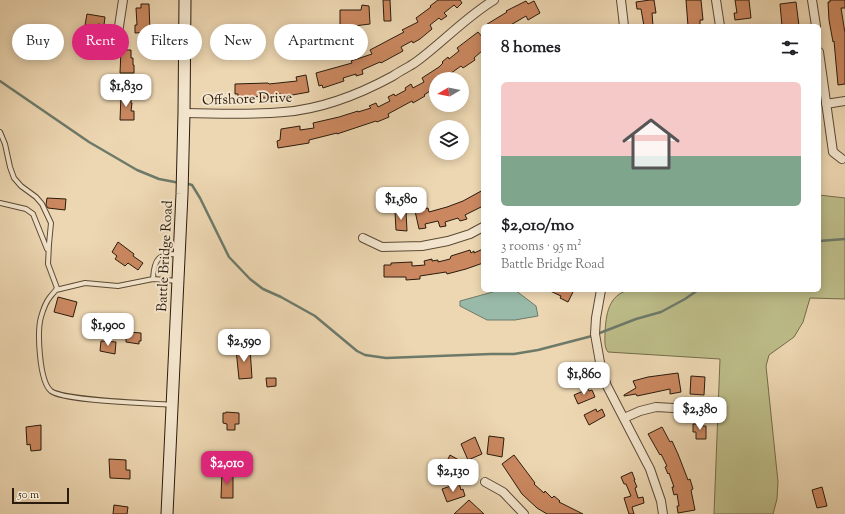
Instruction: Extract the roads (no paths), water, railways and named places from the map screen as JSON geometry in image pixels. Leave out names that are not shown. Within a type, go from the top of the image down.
[{"type":"street","points":[[119,24],[123,0]]},
{"type":"street","name":"Battle Bridge Road","points":[[167,514],[184,113],[185,0]]},
{"type":"street","name":"Offshore Drive","points":[[184,113],[229,114],[285,112],[319,106],[351,96],[378,84],[415,63],[481,8],[494,0]]},
{"type":"street","points":[[621,0],[624,24]]},
{"type":"street","points":[[716,0],[720,24]]},
{"type":"street","points":[[812,0],[816,24]]},
{"type":"street","points":[[821,67],[833,152],[842,158]]},
{"type":"street","points":[[826,104],[845,101]]},
{"type":"street","points":[[363,238],[382,247],[422,246],[448,241],[470,234],[481,228]]},
{"type":"street","points":[[601,292],[595,334],[597,349],[607,386],[650,469],[661,501],[663,514]]},
{"type":"street","points":[[624,418],[640,411],[656,407],[708,410]]},
{"type":"street","points":[[485,482],[503,492],[524,514]]},
{"type":"lane","points":[[0,132],[5,144],[14,178],[21,186],[36,197],[49,217],[51,228],[48,264],[56,285],[56,290],[45,306],[39,328],[43,372],[46,383],[52,391],[60,395],[79,399],[172,405]]},
{"type":"lane","points":[[0,203],[26,209],[33,214],[48,251]]},
{"type":"lane","points":[[152,279],[154,266],[158,258],[165,255],[179,254]]},
{"type":"lane","points":[[56,290],[85,283],[118,286],[152,279],[178,281]]},
{"type":"waterway","points":[[0,81],[89,142],[137,170],[159,179],[180,183]]},
{"type":"waterway","points":[[185,183],[192,185],[200,198],[229,257],[250,279],[263,289],[315,316],[357,351],[365,355],[386,358],[514,354],[538,350],[592,336],[636,319],[661,312],[695,292]]},
{"type":"waterway","points":[[821,241],[845,239]]}]
